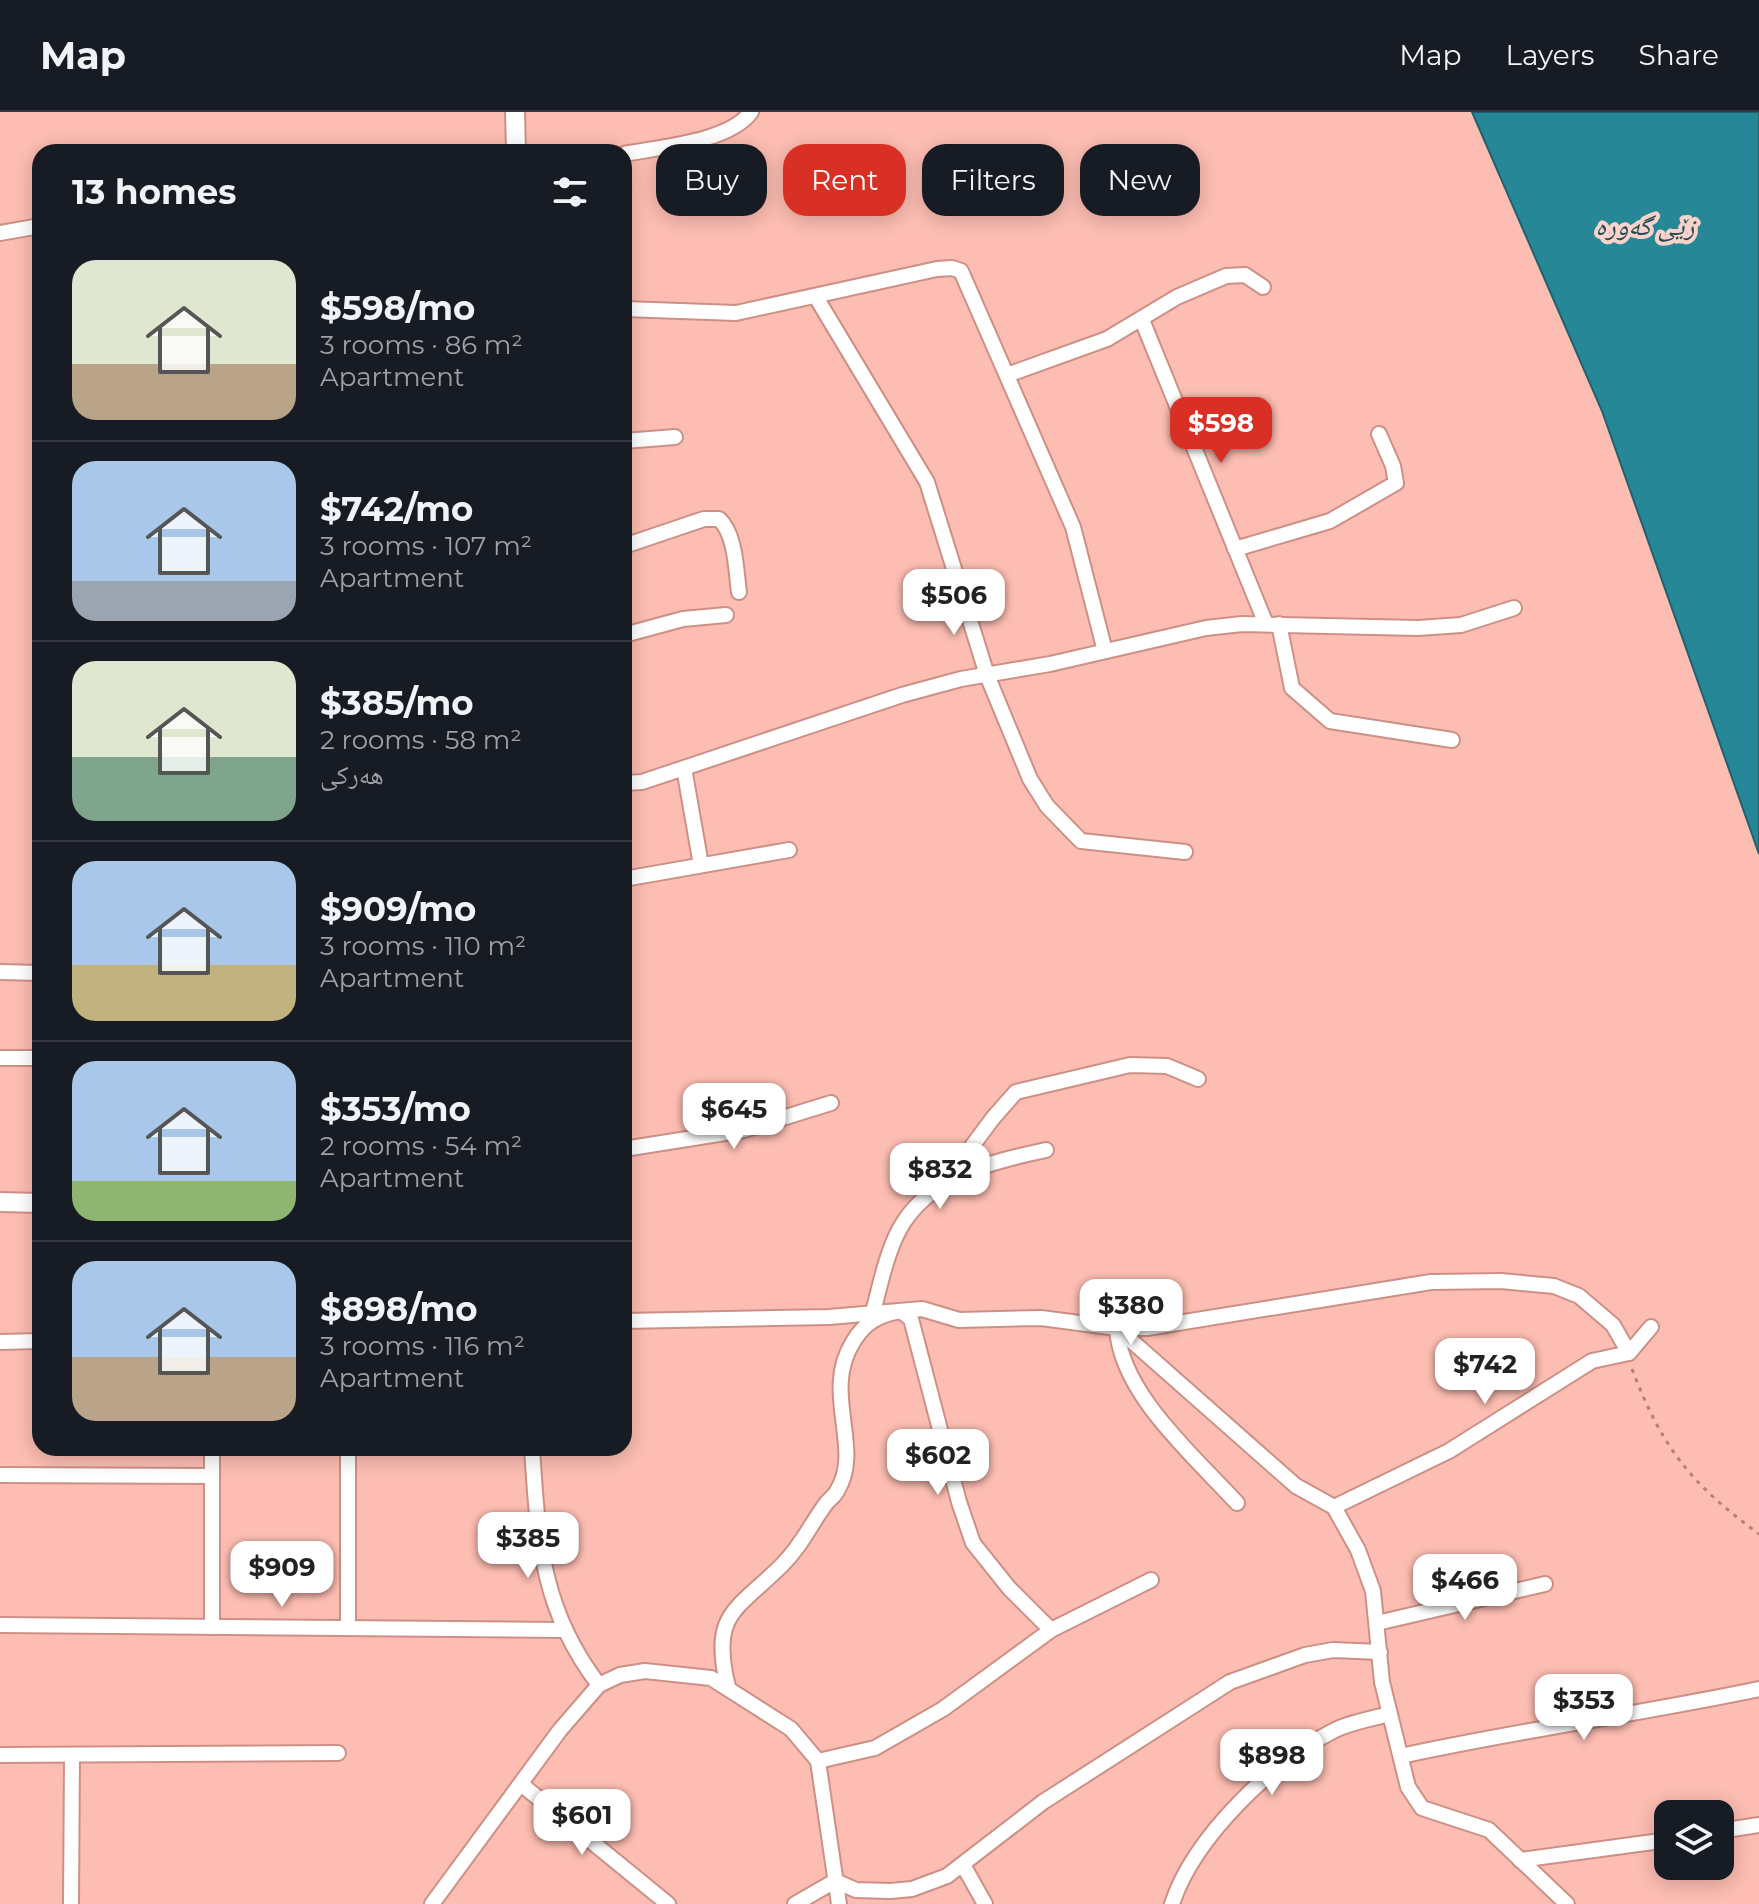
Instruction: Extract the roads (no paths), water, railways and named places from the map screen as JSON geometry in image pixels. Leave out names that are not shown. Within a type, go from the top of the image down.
[{"type":"street","points":[[515,112],[516,144]]},
{"type":"street","points":[[632,152],[726,131],[742,124],[751,112]]},
{"type":"street","points":[[0,233],[32,227]]},
{"type":"street","points":[[632,309],[687,309],[719,314],[816,297],[937,269],[961,271],[1073,527],[1105,651]]},
{"type":"street","points":[[1007,375],[1107,339],[1177,297],[1226,276],[1245,275],[1263,287]]},
{"type":"street","points":[[816,297],[927,482],[987,675],[1030,779],[1068,831],[1081,841],[1096,845],[1185,852]]},
{"type":"street","points":[[1142,320],[1235,549],[1272,624],[1292,688],[1330,721],[1452,740]]},
{"type":"street","points":[[1235,549],[1330,521],[1396,483],[1393,466],[1379,434]]},
{"type":"street","points":[[632,440],[675,437]]},
{"type":"street","points":[[632,543],[704,519],[719,519],[725,524],[730,542],[739,592]]},
{"type":"street","points":[[632,783],[642,782],[902,695],[1206,628],[1272,624],[1418,628],[1461,625],[1514,608]]},
{"type":"street","points":[[632,633],[683,619],[726,615]]},
{"type":"street","points":[[684,768],[701,865]]},
{"type":"street","points":[[632,878],[789,850]]},
{"type":"street","points":[[0,972],[32,973]]},
{"type":"street","points":[[0,1058],[32,1058]]},
{"type":"street","points":[[944,1184],[1016,1092],[1130,1065],[1167,1066],[1198,1079]]},
{"type":"street","points":[[632,1148],[744,1130],[831,1103]]},
{"type":"street","points":[[873,1312],[898,1231],[916,1205],[944,1184],[985,1164],[1046,1150]]},
{"type":"street","points":[[0,1202],[32,1203]]},
{"type":"street","points":[[632,1321],[829,1317],[922,1309],[959,1320],[1041,1318],[1117,1328],[1147,1328],[1431,1282],[1501,1281],[1554,1286],[1579,1296],[1613,1325],[1629,1353]]},
{"type":"street","points":[[901,1311],[911,1319],[959,1502],[973,1543],[1009,1588],[1051,1630]]},
{"type":"street","points":[[728,1687],[721,1660],[723,1633],[730,1612],[781,1566],[806,1538],[825,1505],[837,1492],[844,1474],[846,1445],[839,1377],[850,1347],[861,1330],[878,1316],[901,1311]]},
{"type":"street","points":[[1334,1507],[1449,1451],[1592,1361],[1629,1353],[1651,1327]]},
{"type":"street","points":[[1117,1328],[1118,1346],[1129,1376],[1174,1435],[1237,1503]]},
{"type":"street","points":[[1117,1328],[1296,1486],[1334,1507],[1358,1550],[1373,1591],[1382,1682],[1408,1787],[1422,1808],[1489,1830],[1567,1904]]},
{"type":"street","points":[[0,1342],[32,1341]]},
{"type":"street","points":[[212,1456],[212,1627]]},
{"type":"street","points":[[348,1456],[348,1628]]},
{"type":"street","points":[[533,1456],[547,1583],[572,1649],[599,1685]]},
{"type":"street","points":[[0,1475],[212,1476]]},
{"type":"street","points":[[818,1761],[875,1748],[943,1709],[1051,1630],[1151,1580]]},
{"type":"street","points":[[1377,1623],[1545,1584]]},
{"type":"street","points":[[0,1625],[563,1630]]},
{"type":"street","points":[[835,1881],[856,1890],[912,1889],[947,1876],[1043,1802],[1230,1682],[1305,1655],[1333,1650],[1380,1652]]},
{"type":"street","points":[[432,1904],[560,1730],[599,1685],[620,1675],[645,1671],[711,1678],[791,1729],[818,1761],[839,1904]]},
{"type":"street","points":[[1401,1756],[1483,1738],[1652,1711],[1759,1689]]},
{"type":"street","points":[[1172,1904],[1198,1855],[1229,1814],[1258,1784],[1299,1750],[1339,1728],[1389,1714]]},
{"type":"street","points":[[0,1755],[338,1753]]},
{"type":"street","points":[[71,1904],[72,1755]]},
{"type":"street","points":[[521,1784],[668,1904]]},
{"type":"street","points":[[1734,1829],[1759,1825]]},
{"type":"street","points":[[1520,1860],[1654,1842]]},
{"type":"street","points":[[963,1865],[985,1904]]},
{"type":"street","points":[[795,1904],[835,1881]]},
{"type":"water","name":"زێی گەورە","points":[[1472,112],[1759,112],[1759,854],[1602,411]]}]
